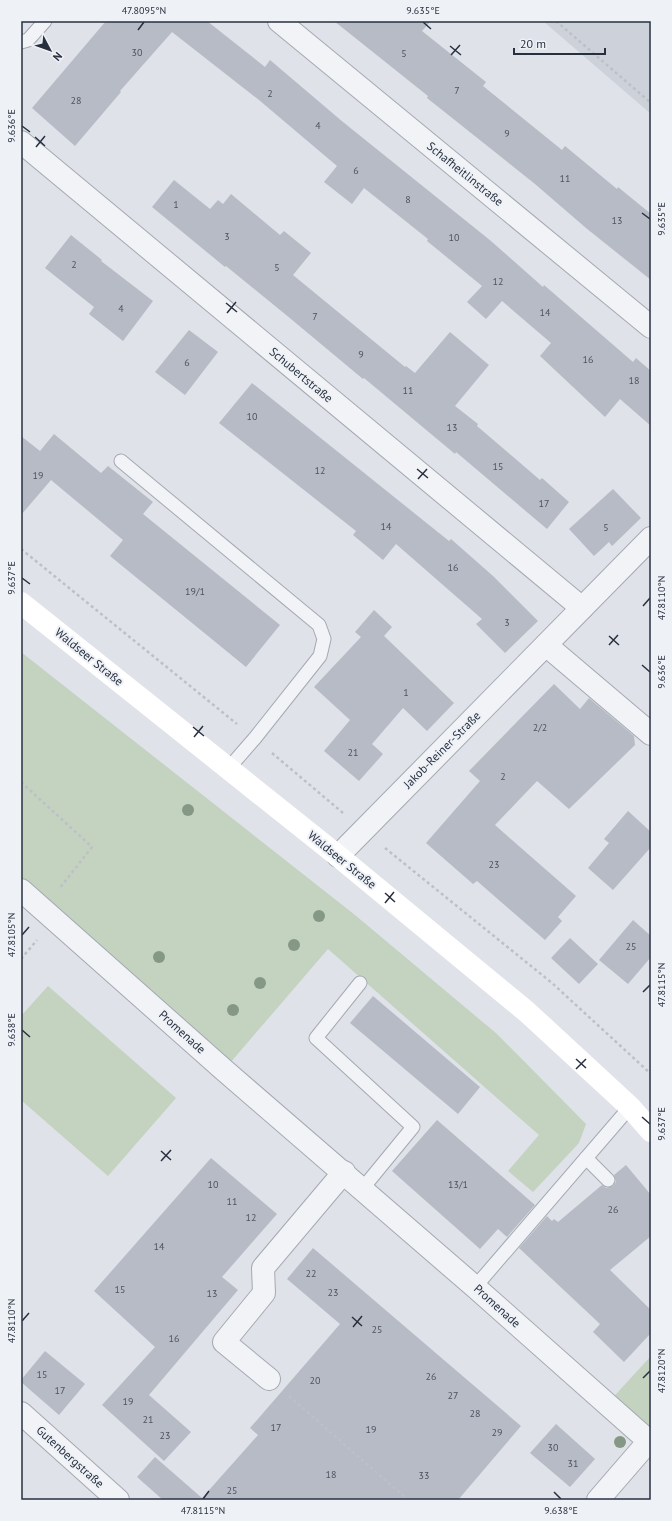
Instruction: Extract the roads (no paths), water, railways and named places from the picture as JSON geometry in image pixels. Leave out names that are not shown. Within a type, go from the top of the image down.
[{"type":"main road","name":"Waldseer Straße","points":[[21,603],[338,856],[527,1012],[630,1107],[651,1131]]},
{"type":"street","name":"Schafheitlinstraße","points":[[279,21],[651,327]]},
{"type":"street","name":"Schubertstraße","points":[[21,142],[582,608]]},
{"type":"street","name":"Jakob-Reiner-Straße","points":[[338,856],[651,538]]},
{"type":"street","points":[[546,644],[651,734]]},
{"type":"street","name":"Promenade","points":[[21,890],[224,1070],[363,1188],[650,1442],[598,1500]]},
{"type":"street","points":[[270,1379],[224,1342],[264,1293],[263,1268],[344,1172]]},
{"type":"street","name":"Gutenbergstraße","points":[[21,1413],[118,1500]]},
{"type":"lane","points":[[21,42],[28,40],[45,21]]},
{"type":"lane","points":[[121,461],[319,625],[324,639],[320,656],[255,738],[228,768]]},
{"type":"lane","points":[[360,983],[316,1038],[413,1127],[363,1188]]},
{"type":"lane","points":[[475,1287],[630,1107]]},
{"type":"lane","points":[[586,1158],[608,1180]]}]
